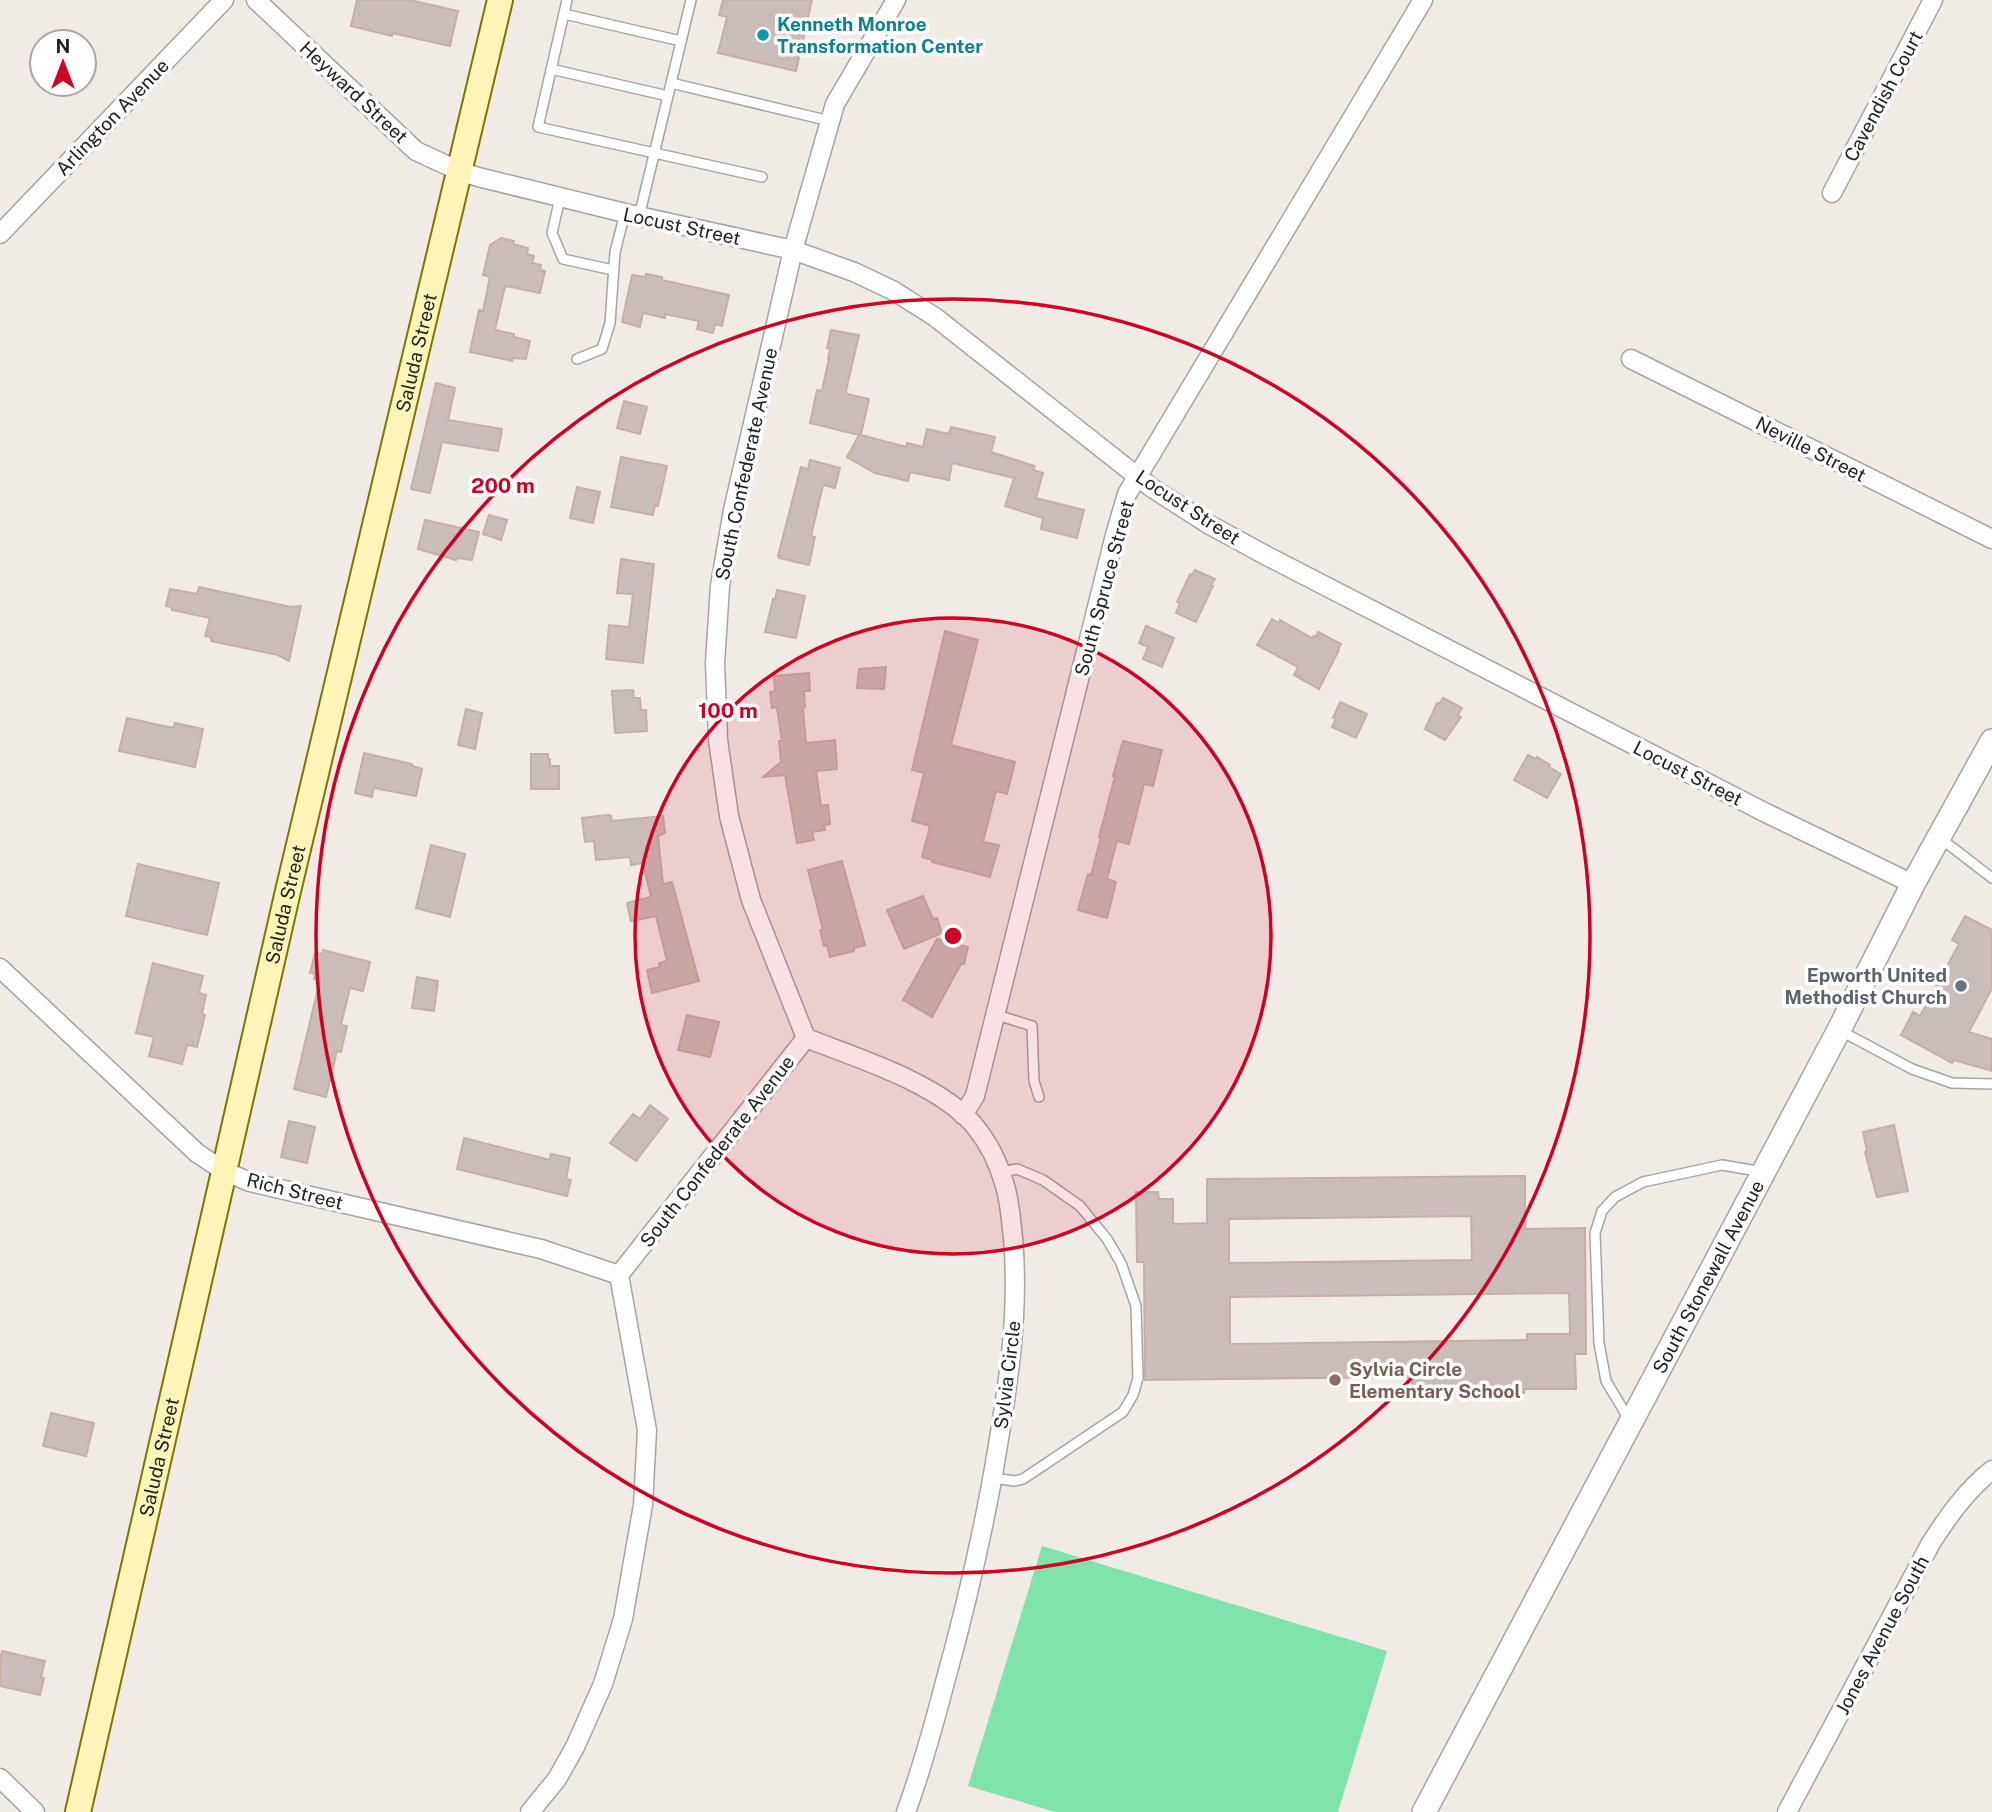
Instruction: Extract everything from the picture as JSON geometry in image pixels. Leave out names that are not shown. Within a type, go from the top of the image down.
[{"type":"main road","name":"Saluda Street","points":[[78,1812],[299,845],[500,0]]},
{"type":"street","name":"Arlington Avenue","points":[[0,234],[224,0]]},
{"type":"street","name":"Heyward Street","points":[[256,0],[416,151],[459,172]]},
{"type":"street","name":"South Confederate Avenue","points":[[619,1275],[806,1038],[751,900],[729,817],[718,740],[715,663],[720,586],[733,510],[793,250],[835,104],[896,0]]},
{"type":"street","name":"South Spruce Street","points":[[963,1115],[975,1096],[997,1015],[1127,494],[1423,0]]},
{"type":"street","name":"Cavendish Court","points":[[1832,193],[1933,0]]},
{"type":"street","name":"Locust Street","points":[[459,172],[632,215],[793,250],[854,272],[894,291],[936,317],[1156,491],[1198,517],[1267,556],[1751,806],[1913,884]]},
{"type":"street","name":"Neville Street","points":[[1631,359],[1992,539]]},
{"type":"street","name":"South Stonewall Avenue","points":[[1424,1812],[1839,1030],[1913,884],[1992,741]]},
{"type":"street","name":"Rich Street","points":[[0,968],[197,1153],[224,1171],[250,1182],[541,1248],[619,1275]]},
{"type":"street","name":"Sylvia Circle","points":[[806,1038],[891,1071],[946,1100],[973,1125],[1001,1171],[1006,1188],[1015,1255],[1015,1323],[1008,1386],[982,1534],[960,1628],[906,1812]]},
{"type":"street","points":[[530,1812],[557,1779],[575,1747],[603,1684],[623,1619],[643,1505],[647,1430],[619,1275]]},
{"type":"street","name":"Jones Avenue South","points":[[1787,1812],[1931,1544],[1954,1508],[1973,1485],[1992,1470]]},
{"type":"street","points":[[0,1778],[35,1812]]},
{"type":"lane","points":[[567,0],[538,127],[762,177]]},
{"type":"lane","points":[[577,359],[602,349],[610,323],[614,252],[632,215],[654,154],[691,0]]},
{"type":"lane","points":[[564,14],[681,41]]},
{"type":"lane","points":[[551,69],[668,96]]},
{"type":"lane","points":[[671,83],[830,121]]},
{"type":"lane","points":[[560,198],[552,233],[563,259],[613,270]]},
{"type":"lane","points":[[1938,837],[1992,878]]},
{"type":"lane","points":[[997,1015],[1032,1026],[1034,1082],[1039,1097]]},
{"type":"lane","points":[[1839,1030],[1922,1073],[1952,1083],[1992,1084]]},
{"type":"lane","points":[[1631,1423],[1606,1381],[1599,1343],[1595,1233],[1602,1211],[1615,1197],[1643,1182],[1722,1165],[1764,1172]]},
{"type":"lane","points":[[992,1478],[1015,1481],[1023,1479],[1124,1412],[1138,1378],[1136,1306],[1121,1263],[1107,1239],[1080,1206],[1043,1180],[1017,1169],[1001,1171]]},
{"type":"green space","points":[[1042,1546],[1387,1651],[1338,1812],[1055,1812],[968,1786]]},
{"type":"building","points":[[357,0],[410,0],[458,11],[450,46],[351,26]]},
{"type":"building","name":"Kenneth Monroe Transformation Center","points":[[723,0],[812,0],[796,71],[718,53],[727,17],[719,15]]},
{"type":"building","points":[[501,238],[528,248],[527,254],[534,256],[532,263],[541,265],[540,270],[545,271],[540,293],[505,286],[495,330],[530,341],[526,359],[513,358],[512,361],[470,352],[479,310],[483,311],[490,277],[483,275],[490,245]]},
{"type":"building","points":[[646,274],[729,295],[722,326],[715,324],[713,333],[697,329],[699,321],[665,314],[665,318],[643,313],[640,327],[622,322],[632,275],[645,277]]},
{"type":"building","points":[[831,330],[859,335],[846,391],[847,394],[869,399],[861,435],[906,447],[907,443],[923,447],[927,429],[949,434],[951,427],[995,437],[991,452],[1035,466],[1033,470],[1043,473],[1036,498],[1084,510],[1077,538],[1041,529],[1043,518],[1005,506],[1014,478],[952,463],[949,480],[910,472],[908,481],[875,473],[847,457],[859,435],[810,423],[817,390],[822,391],[829,358],[830,349],[827,348]]},
{"type":"building","points":[[436,383],[455,388],[448,420],[502,429],[498,451],[442,442],[430,493],[411,489]]},
{"type":"building","points":[[624,401],[647,407],[640,434],[617,428]]},
{"type":"building","points":[[621,457],[667,466],[658,506],[655,506],[653,515],[611,507]]},
{"type":"building","points":[[810,460],[840,468],[835,488],[823,485],[811,536],[815,537],[809,565],[778,556],[801,467],[808,469]]},
{"type":"building","points":[[577,487],[600,492],[593,523],[570,518]]},
{"type":"building","points":[[489,515],[507,520],[501,540],[483,534]]},
{"type":"building","points":[[425,520],[479,532],[472,560],[456,560],[418,549]]},
{"type":"building","points":[[621,559],[654,564],[643,663],[606,659],[609,625],[629,627],[633,594],[617,593]]},
{"type":"building","points":[[1195,570],[1215,579],[1196,622],[1176,613],[1180,603],[1177,602],[1190,574]]},
{"type":"building","points":[[199,587],[291,607],[301,606],[289,661],[278,655],[211,641],[211,637],[205,636],[210,618],[172,610],[172,607],[166,606],[170,589],[197,594]]},
{"type":"building","points":[[777,590],[805,596],[796,638],[765,632]]},
{"type":"building","points":[[1272,619],[1279,623],[1280,620],[1312,638],[1316,637],[1318,632],[1341,644],[1319,689],[1294,675],[1298,667],[1257,645]]},
{"type":"building","points":[[1146,626],[1174,638],[1162,667],[1143,659],[1148,647],[1139,643]]},
{"type":"building","points":[[945,631],[978,640],[951,745],[1015,762],[1007,794],[996,791],[983,842],[999,845],[990,877],[922,857],[930,826],[912,821],[924,773],[912,770]]},
{"type":"building","points":[[886,667],[884,689],[857,688],[859,669]]},
{"type":"building","points":[[809,673],[810,691],[804,691],[803,708],[806,743],[835,740],[837,769],[816,771],[821,806],[828,805],[830,824],[824,825],[825,830],[812,832],[814,840],[797,843],[785,775],[763,777],[781,762],[779,741],[782,741],[777,707],[772,708],[770,692],[775,691],[774,676]]},
{"type":"building","points":[[633,690],[634,698],[640,698],[641,710],[646,710],[647,731],[615,733],[612,691]]},
{"type":"building","points":[[1443,698],[1462,708],[1458,715],[1461,717],[1445,740],[1425,729],[1437,703]]},
{"type":"building","points":[[1340,702],[1367,714],[1356,738],[1332,727]]},
{"type":"building","points":[[466,709],[482,713],[475,749],[458,745]]},
{"type":"building","points":[[127,718],[173,728],[175,723],[203,729],[195,767],[119,751]]},
{"type":"building","points":[[1123,741],[1162,750],[1153,786],[1144,784],[1129,844],[1117,841],[1107,879],[1116,882],[1107,918],[1078,910],[1088,874],[1091,875]]},
{"type":"building","points":[[364,753],[412,764],[422,769],[416,796],[374,788],[372,797],[355,793]]},
{"type":"building","points":[[531,754],[548,754],[550,766],[559,766],[559,789],[531,789]]},
{"type":"building","points":[[1528,755],[1536,759],[1537,757],[1561,774],[1547,798],[1514,780]]},
{"type":"building","points":[[608,815],[612,821],[663,816],[665,833],[658,836],[663,884],[672,882],[699,981],[652,993],[647,970],[660,967],[659,963],[667,961],[656,916],[631,921],[627,903],[651,897],[643,863],[631,865],[630,857],[596,860],[594,841],[585,842],[582,818]]},
{"type":"building","points":[[431,845],[465,854],[450,917],[416,908]]},
{"type":"building","points":[[842,861],[865,945],[854,948],[854,951],[830,957],[827,945],[824,946],[820,930],[823,930],[808,870]]},
{"type":"building","points":[[138,864],[219,883],[207,935],[126,916]]},
{"type":"building","points":[[923,896],[933,919],[937,918],[942,933],[904,949],[887,910]]},
{"type":"building","points":[[1965,916],[1992,930],[1992,988],[1969,1032],[1992,1039],[1992,1071],[1954,1060],[1952,1063],[1901,1035],[1913,1012],[1920,1016],[1959,944],[1952,940]]},
{"type":"building","points":[[937,939],[968,947],[964,964],[961,964],[932,1017],[903,1000]]},
{"type":"building","points":[[323,950],[370,962],[363,991],[350,988],[341,1025],[347,1026],[341,1052],[337,1051],[326,1097],[294,1089],[320,980],[314,979],[315,974],[310,973],[315,953],[322,954]]},
{"type":"building","points":[[153,963],[203,976],[199,993],[206,995],[202,1014],[205,1015],[197,1047],[187,1045],[182,1064],[149,1056],[154,1037],[136,1033]]},
{"type":"building","points":[[417,977],[438,981],[434,1011],[412,1008]]},
{"type":"building","points":[[687,1015],[719,1022],[710,1057],[678,1050]]},
{"type":"building","points":[[650,1105],[668,1119],[636,1161],[610,1143],[633,1114],[640,1119]]},
{"type":"building","points":[[289,1121],[315,1127],[307,1163],[281,1157]]},
{"type":"building","points":[[1894,1125],[1908,1191],[1877,1197],[1865,1152],[1863,1132]]},
{"type":"building","points":[[464,1138],[550,1160],[551,1154],[570,1158],[566,1179],[571,1180],[567,1196],[457,1169]]},
{"type":"building","points":[[1525,1176],[1525,1229],[1585,1228],[1586,1354],[1575,1354],[1576,1389],[1524,1389],[1524,1393],[1412,1394],[1412,1377],[1145,1380],[1144,1262],[1137,1262],[1136,1192],[1158,1192],[1159,1199],[1173,1199],[1173,1224],[1207,1223],[1207,1179]],"holes":[[[1471,1216],[1472,1260],[1229,1263],[1229,1219]],[[1569,1293],[1570,1334],[1527,1334],[1527,1340],[1230,1344],[1230,1297]]]},
{"type":"building","points":[[51,1413],[94,1423],[86,1456],[43,1446]]},
{"type":"building","points":[[2,1651],[45,1661],[40,1695],[0,1686]]},
{"type":"place","name":"Kenneth Monroe Transformation Center","points":[[763,35]]},
{"type":"place","name":"Epworth United Methodist Church","points":[[1961,986]]},
{"type":"place","name":"Sylvia Circle Elementary School","points":[[1335,1380]]}]
